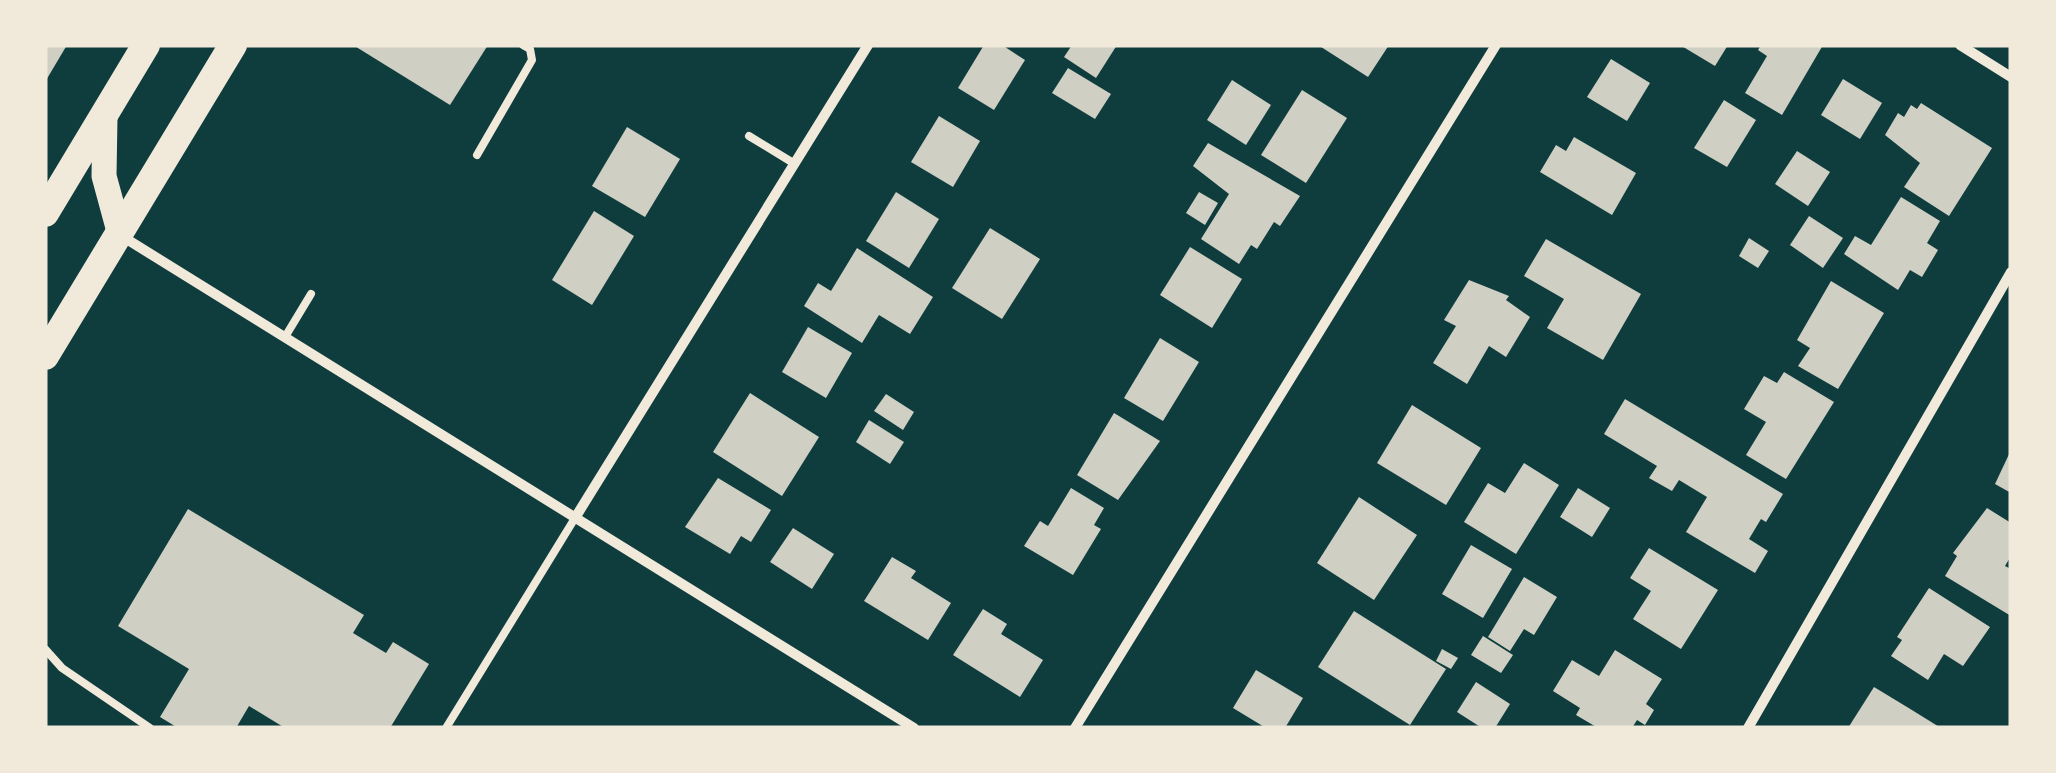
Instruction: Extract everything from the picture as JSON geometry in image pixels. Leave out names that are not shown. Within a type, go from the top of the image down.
[{"type":"highway","points":[[45,212],[146,45]]},
{"type":"highway","points":[[45,356],[232,45]]},
{"type":"main road","points":[[104,116],[104,176],[120,235]]},
{"type":"street","points":[[575,518],[868,45]]},
{"type":"street","points":[[1075,728],[1496,45]]},
{"type":"street","points":[[1960,45],[2011,76]]},
{"type":"street","points":[[120,235],[914,728]]},
{"type":"street","points":[[1748,728],[2011,272]]},
{"type":"lane","points":[[477,155],[532,60],[530,50],[523,45]]},
{"type":"lane","points":[[749,136],[795,164]]},
{"type":"lane","points":[[285,337],[312,294]]},
{"type":"lane","points":[[446,728],[575,518]]},
{"type":"lane","points":[[45,649],[62,668],[150,728]]},
{"type":"building","points":[[45,45],[67,45],[45,82]]},
{"type":"building","points":[[353,45],[488,45],[450,105]]},
{"type":"building","points":[[984,45],[1002,45],[1025,60],[994,110],[958,88]]},
{"type":"building","points":[[1072,45],[1117,45],[1096,78],[1064,57]]},
{"type":"building","points":[[1318,45],[1389,45],[1368,77]]},
{"type":"building","points":[[1680,45],[1728,45],[1715,66]]},
{"type":"building","points":[[1761,45],[1823,45],[1782,115],[1745,93],[1767,56],[1758,50]]},
{"type":"building","points":[[1611,59],[1650,83],[1627,121],[1587,97]]},
{"type":"building","points":[[1068,68],[1111,94],[1095,119],[1052,93]]},
{"type":"building","points":[[1843,79],[1882,103],[1860,139],[1821,115]]},
{"type":"building","points":[[1232,80],[1271,105],[1246,145],[1207,120]]},
{"type":"building","points":[[1302,90],[1347,118],[1306,183],[1261,155]]},
{"type":"building","points":[[1724,100],[1756,120],[1727,167],[1694,148]]},
{"type":"building","points":[[1921,103],[1992,148],[1949,216],[1904,187],[1920,163],[1885,135],[1898,113],[1904,117],[1911,105],[1917,109]]},
{"type":"building","points":[[939,116],[980,141],[953,187],[911,162]]},
{"type":"building","points":[[627,127],[680,159],[645,217],[592,186]]},
{"type":"building","points":[[1574,137],[1636,173],[1612,215],[1540,172],[1556,145],[1566,151]]},
{"type":"building","points":[[1208,143],[1300,196],[1280,226],[1274,222],[1257,249],[1251,245],[1239,264],[1201,239],[1229,194],[1193,166]]},
{"type":"building","points":[[1797,151],[1830,172],[1808,206],[1775,184]]},
{"type":"building","points":[[896,192],[939,219],[909,268],[866,241]]},
{"type":"building","points":[[1199,192],[1218,203],[1205,225],[1186,213]]},
{"type":"building","points":[[1901,197],[1940,221],[1927,243],[1938,250],[1922,277],[1910,270],[1898,290],[1844,254],[1855,236],[1871,245]]},
{"type":"building","points":[[594,211],[634,236],[592,305],[552,280]]},
{"type":"building","points":[[1809,216],[1843,238],[1823,268],[1790,245]]},
{"type":"building","points":[[990,228],[1040,259],[1002,319],[952,288]]},
{"type":"building","points":[[1749,238],[1769,251],[1758,268],[1739,256]]},
{"type":"building","points":[[1546,239],[1641,294],[1603,360],[1547,328],[1564,299],[1524,276]]},
{"type":"building","points":[[1190,247],[1242,279],[1212,328],[1160,295]]},
{"type":"building","points":[[857,248],[933,297],[910,334],[879,315],[862,343],[804,306],[818,283],[831,291]]},
{"type":"building","points":[[1469,280],[1509,296],[1506,300],[1530,317],[1506,357],[1489,346],[1467,384],[1433,363],[1456,326],[1444,320]]},
{"type":"building","points":[[1831,281],[1884,313],[1838,389],[1798,366],[1810,348],[1797,340]]},
{"type":"building","points":[[808,327],[852,353],[826,398],[782,372]]},
{"type":"building","points":[[1160,338],[1199,362],[1163,421],[1124,398]]},
{"type":"building","points":[[1784,372],[1834,402],[1786,479],[1746,455],[1766,422],[1744,409],[1764,376],[1777,383]]},
{"type":"building","points":[[750,393],[819,437],[782,496],[713,452]]},
{"type":"building","points":[[886,394],[914,412],[903,430],[874,411]]},
{"type":"building","points":[[1625,399],[1783,494],[1766,522],[1761,519],[1749,539],[1768,551],[1755,573],[1686,532],[1707,497],[1679,480],[1672,491],[1649,478],[1657,466],[1604,434]]},
{"type":"building","points":[[1412,405],[1481,448],[1446,505],[1377,463]]},
{"type":"building","points":[[1114,413],[1160,441],[1118,500],[1077,475]]},
{"type":"building","points":[[869,420],[904,442],[890,464],[856,442]]},
{"type":"building","points":[[2011,450],[2011,493],[1995,484]]},
{"type":"building","points":[[1524,463],[1559,485],[1516,554],[1464,522],[1488,483],[1505,493]]},
{"type":"building","points":[[718,478],[771,510],[751,542],[741,536],[730,554],[685,527]]},
{"type":"building","points":[[1071,488],[1104,508],[1094,525],[1101,529],[1073,575],[1024,546],[1040,521],[1048,526]]},
{"type":"building","points":[[1578,488],[1610,508],[1592,537],[1560,517]]},
{"type":"building","points":[[1359,497],[1417,535],[1374,600],[1317,563]]},
{"type":"building","points":[[1987,508],[2011,523],[2011,556],[2005,566],[2011,569],[2011,616],[1945,576],[1957,556],[1953,553]]},
{"type":"building","points":[[188,509],[364,615],[353,633],[386,653],[393,642],[429,664],[390,728],[285,728],[249,706],[236,728],[178,728],[160,717],[189,669],[118,626]]},
{"type":"building","points":[[793,528],[834,554],[812,589],[770,562]]},
{"type":"building","points":[[1471,545],[1512,569],[1483,618],[1442,594]]},
{"type":"building","points":[[1649,548],[1718,590],[1681,649],[1633,619],[1651,591],[1630,578]]},
{"type":"building","points":[[892,557],[916,571],[911,578],[951,603],[928,640],[864,601]]},
{"type":"building","points":[[1524,577],[1557,597],[1534,635],[1524,629],[1510,651],[1488,637]]},
{"type":"building","points":[[1929,588],[1990,627],[1963,666],[1944,654],[1928,680],[1891,656],[1902,640],[1897,637]]},
{"type":"building","points":[[983,609],[1007,624],[1001,634],[1043,660],[1020,697],[953,655]]},
{"type":"building","points":[[1354,611],[1446,669],[1410,725],[1318,667]]},
{"type":"building","points":[[1483,636],[1513,655],[1501,673],[1471,655]]},
{"type":"building","points":[[1442,649],[1458,658],[1451,669],[1436,661]]},
{"type":"building","points":[[1615,650],[1662,679],[1646,704],[1654,710],[1645,725],[1637,720],[1632,728],[1598,728],[1576,715],[1580,708],[1553,691],[1572,660],[1599,676]]},
{"type":"building","points":[[1256,670],[1303,698],[1285,728],[1266,728],[1233,708]]},
{"type":"building","points":[[1476,682],[1510,704],[1495,728],[1482,728],[1457,712]]},
{"type":"building","points":[[1874,687],[1907,707],[1941,728],[1848,728]]}]
